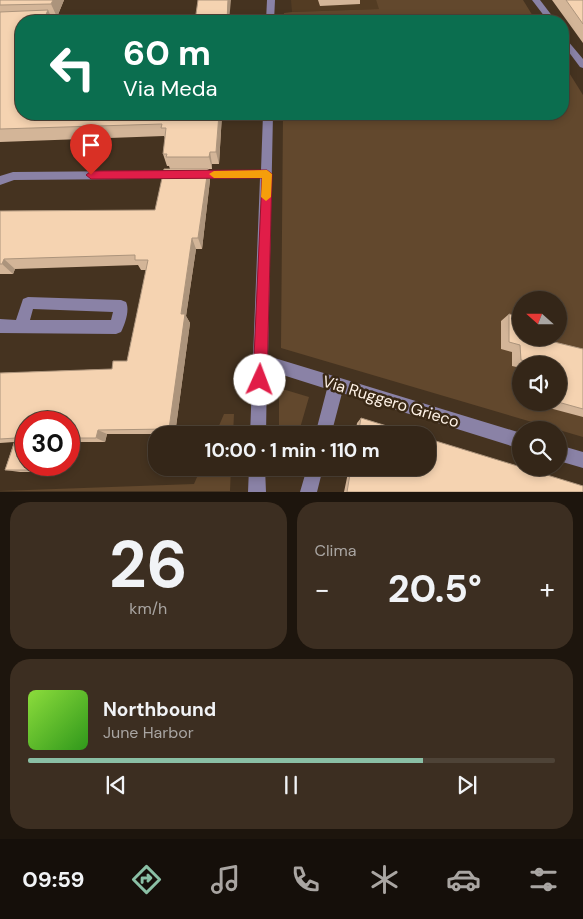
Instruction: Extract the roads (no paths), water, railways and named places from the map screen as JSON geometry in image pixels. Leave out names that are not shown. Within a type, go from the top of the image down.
[{"type":"street","points":[[270,15],[271,0]]},
{"type":"street","points":[[536,0],[547,15]]},
{"type":"street","points":[[569,45],[583,65]]},
{"type":"street","points":[[572,49],[583,51]]},
{"type":"street","points":[[258,426],[268,120]]},
{"type":"street","points":[[0,181],[13,176],[267,174]]},
{"type":"street","points":[[0,326],[116,327],[121,306],[28,303],[21,326]]},
{"type":"street","name":"Via Ruggero Grieco","points":[[261,362],[512,439]]},
{"type":"street","points":[[325,426],[336,385]]},
{"type":"street","points":[[567,455],[583,460]]},
{"type":"street","points":[[257,492],[258,476]]},
{"type":"street","points":[[308,492],[313,476]]}]
